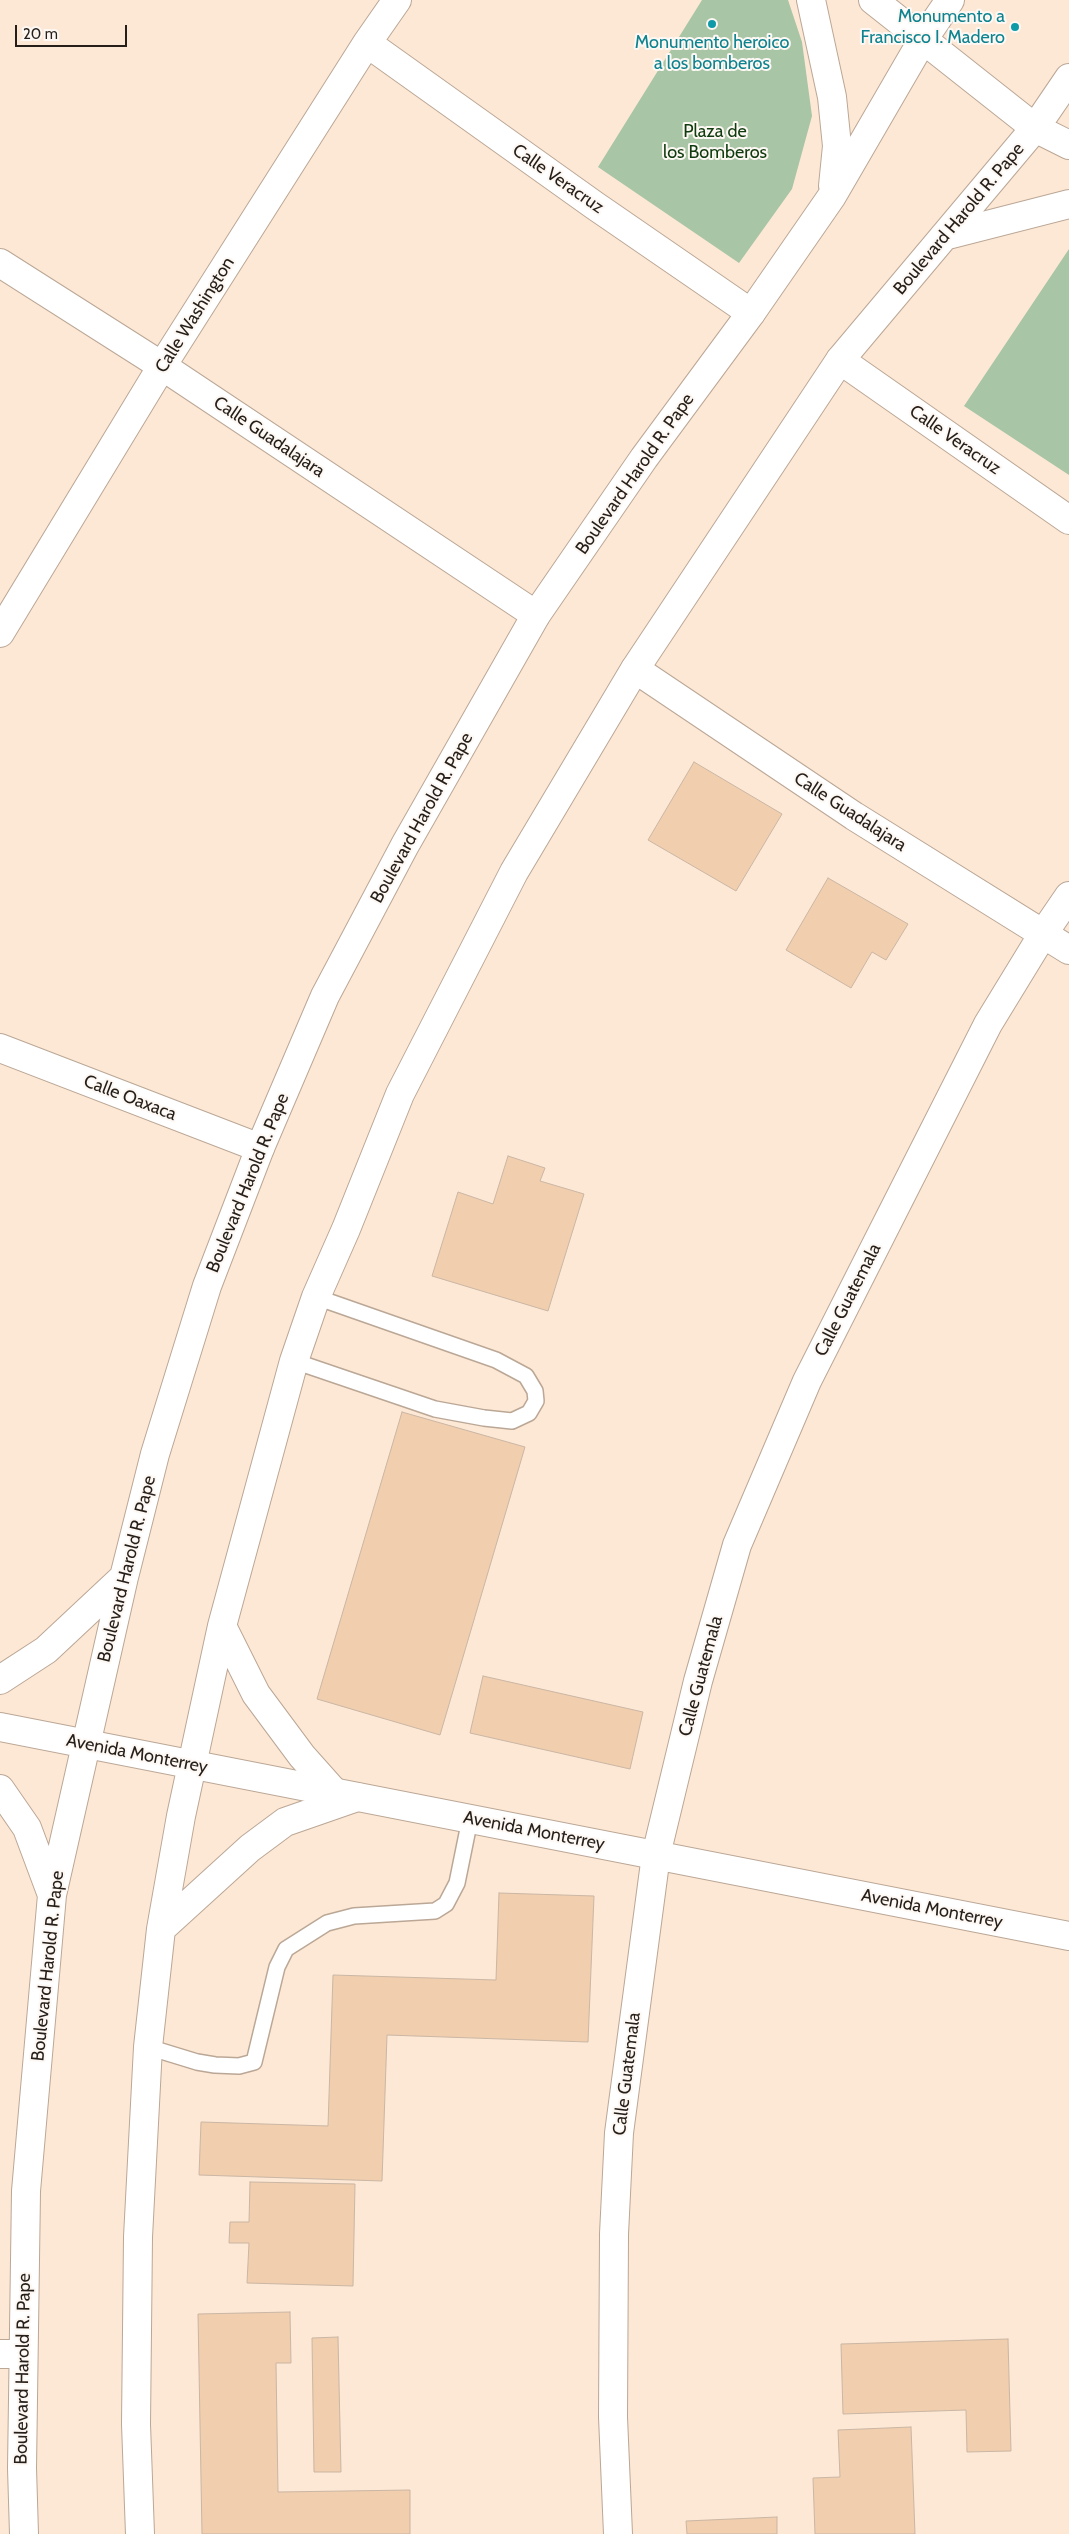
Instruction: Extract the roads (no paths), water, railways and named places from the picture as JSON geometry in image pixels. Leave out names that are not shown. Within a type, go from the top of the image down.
[{"type":"main road","name":"Calle Washington","points":[[0,633],[162,366],[367,43],[397,0]]},
{"type":"main road","points":[[811,0],[832,97],[837,146],[832,196]]},
{"type":"main road","points":[[873,0],[922,41],[1035,128],[1069,145]]},
{"type":"main road","name":"Boulevard Harold R. Pape","points":[[24,2534],[11,2354],[52,1895],[124,1577],[155,1454],[207,1286],[260,1148],[326,996],[405,845],[536,615],[644,458],[751,313],[832,196],[922,41],[950,0]]},
{"type":"main road","name":"Calle Veracruz","points":[[367,43],[594,205],[751,313]]},
{"type":"main road","name":"Boulevard Harold R. Pape","points":[[140,2534],[136,2424],[138,2237],[148,2047],[161,1929],[192,1764],[222,1626],[294,1361],[316,1297],[404,1085],[514,872],[635,669],[840,360],[1035,128],[1069,78]]},
{"type":"main road","points":[[944,236],[1069,204]]},
{"type":"main road","name":"Calle Guadalajara","points":[[0,263],[162,366],[536,615]]},
{"type":"main road","name":"Calle Veracruz","points":[[840,360],[1069,520]]},
{"type":"main road","name":"Calle Guadalajara","points":[[635,669],[854,816],[1069,950]]},
{"type":"main road","name":"Calle Guatemala","points":[[618,2534],[613,2407],[614,2234],[619,2133],[656,1855],[698,1681],[738,1545],[807,1382],[988,1024],[1043,934],[1069,896]]},
{"type":"main road","name":"Calle Oaxaca","points":[[0,1048],[260,1148]]},
{"type":"main road","points":[[0,1680],[46,1650],[124,1577]]},
{"type":"main road","points":[[161,1929],[250,1848],[285,1822],[346,1795],[302,1756],[261,1702],[222,1626]]},
{"type":"main road","name":"Avenida Monterrey","points":[[0,1727],[1069,1936]]},
{"type":"main road","points":[[0,1789],[27,1828],[52,1895]]},
{"type":"lane","points":[[294,1361],[435,1409],[484,1418],[512,1421],[529,1413],[536,1401],[535,1391],[526,1376],[496,1360],[316,1297]]},
{"type":"lane","points":[[148,2047],[215,2065],[238,2066],[254,2062],[277,1967],[286,1949],[327,1922],[354,1916],[435,1911],[446,1904],[456,1883],[470,1819]]},
{"type":"place","name":"Monumento heroico a los bomberos","points":[[712,24]]},
{"type":"place","name":"Monumento a Francisco I. Madero","points":[[1015,27]]},
{"type":"park label","name":"Plaza de los Bomberos","points":[[715,142]]}]
